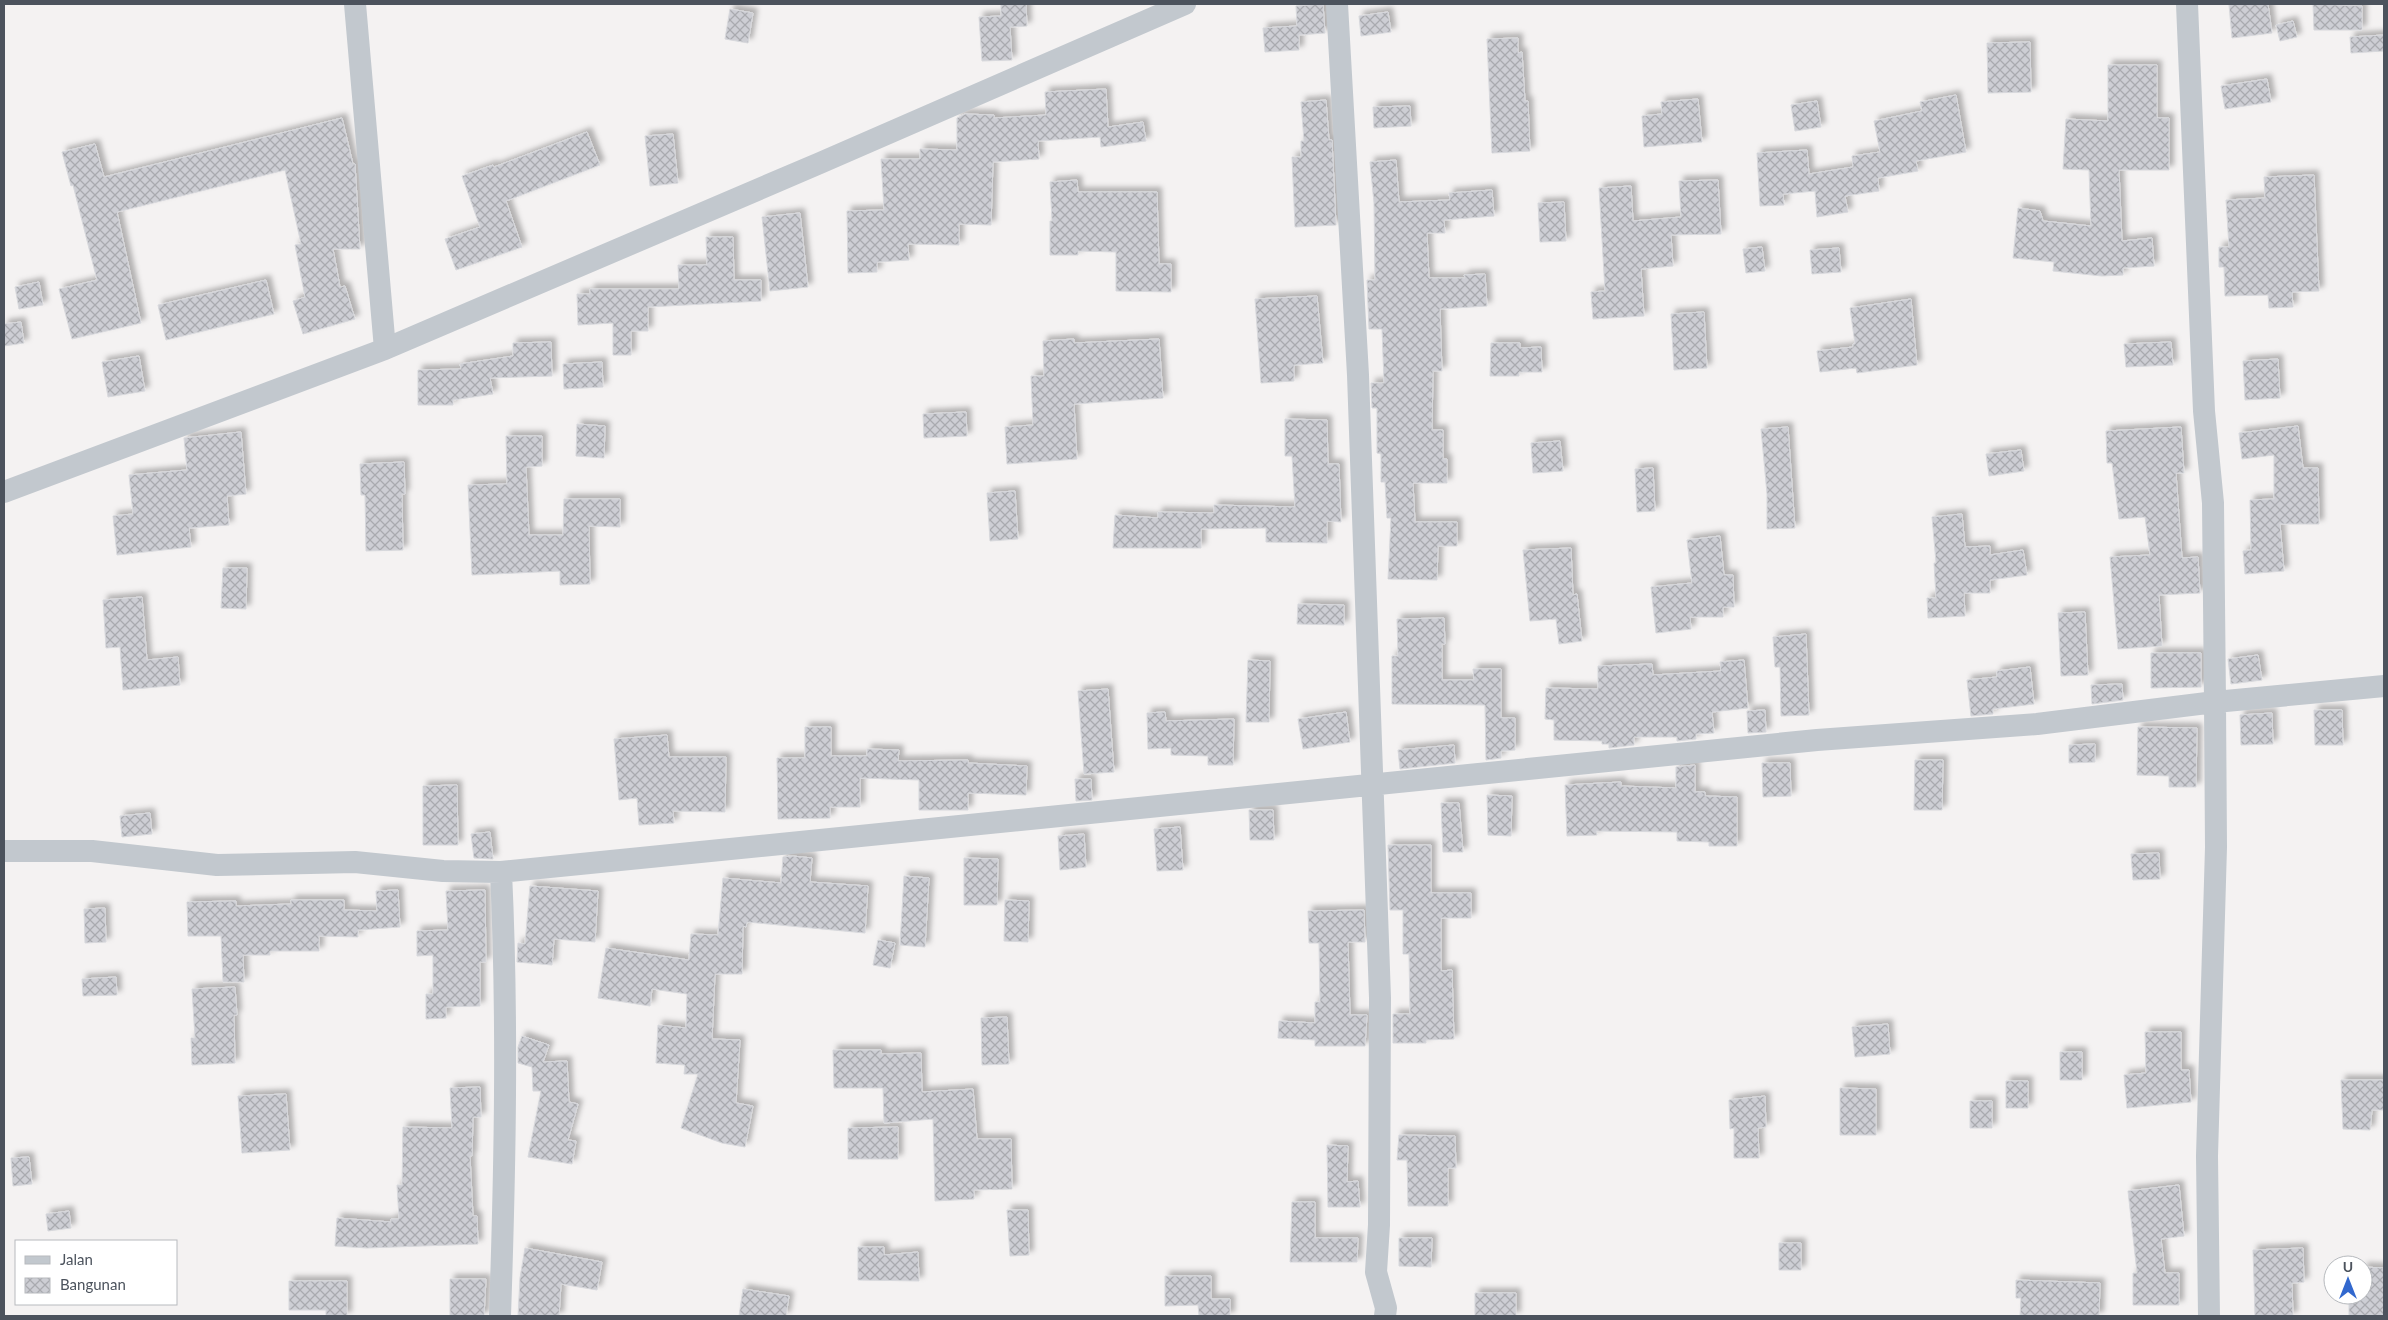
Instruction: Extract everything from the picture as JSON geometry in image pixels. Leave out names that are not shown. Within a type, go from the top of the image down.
[{"type":"street","points":[[355,4],[385,349]]},
{"type":"street","points":[[4,492],[385,349],[802,171],[1185,4]]},
{"type":"street","points":[[1337,4],[1358,375],[1380,998],[1379,1225],[1376,1272],[1386,1308],[1385,1316]]},
{"type":"street","points":[[2186,4],[2204,411],[2213,503],[2216,847],[2207,1156],[2209,1316]]},
{"type":"street","points":[[4,851],[92,851],[217,865],[355,862],[443,871],[502,872],[1817,740],[2036,724],[2215,702],[2384,686]]},
{"type":"street","points":[[500,1316],[504,1199],[506,975],[502,872]]},
{"type":"building","points":[[1001,4],[1026,4],[1027,26],[1010,27],[1012,60],[982,61],[979,17],[1001,16]]},
{"type":"building","points":[[1323,4],[1325,33],[1299,35],[1299,50],[1265,52],[1263,28],[1297,26],[1296,6]]},
{"type":"building","points":[[2268,4],[2272,33],[2232,38],[2229,5]]},
{"type":"building","points":[[2313,4],[2362,6],[2362,30],[2314,30]]},
{"type":"building","points":[[730,9],[753,13],[748,43],[725,39]]},
{"type":"building","points":[[1388,12],[1391,32],[1361,36],[1359,16]]},
{"type":"building","points":[[2293,21],[2297,37],[2280,41],[2276,25]]},
{"type":"building","points":[[2384,35],[2384,51],[2351,53],[2350,37]]},
{"type":"building","points":[[1518,38],[1518,53],[1522,52],[1525,101],[1528,101],[1530,151],[1492,153],[1487,39]]},
{"type":"building","points":[[2030,42],[2031,92],[1988,93],[1987,43]]},
{"type":"building","points":[[2108,65],[2157,65],[2157,118],[2169,118],[2169,170],[2119,170],[2122,241],[2152,238],[2154,266],[2123,268],[2123,275],[2102,276],[2053,271],[2054,262],[2013,258],[2018,208],[2040,211],[2043,221],[2091,226],[2089,170],[2063,169],[2066,119],[2108,121]]},
{"type":"building","points":[[2267,79],[2271,102],[2225,109],[2221,86]]},
{"type":"building","points":[[1106,89],[1108,127],[1143,122],[1146,141],[1101,147],[1100,137],[1038,141],[1039,159],[993,162],[991,225],[959,224],[959,245],[908,244],[909,260],[877,262],[877,272],[848,273],[847,211],[884,210],[881,159],[920,159],[920,149],[957,150],[957,118],[965,114],[994,115],[994,118],[1046,115],[1045,92]]},
{"type":"building","points":[[1956,95],[1966,152],[1916,161],[1918,171],[1878,178],[1879,191],[1845,196],[1848,212],[1817,217],[1815,191],[1783,194],[1784,205],[1760,206],[1757,153],[1807,150],[1809,174],[1853,167],[1852,156],[1880,152],[1874,121],[1922,111],[1920,102]]},
{"type":"building","points":[[1698,99],[1702,142],[1644,147],[1642,116],[1662,114],[1661,102]]},
{"type":"building","points":[[1326,100],[1329,140],[1332,140],[1336,225],[1295,227],[1292,157],[1301,157],[1301,141],[1304,141],[1301,102]]},
{"type":"building","points":[[1817,101],[1821,127],[1795,131],[1791,105]]},
{"type":"building","points":[[1410,106],[1411,126],[1374,128],[1373,107]]},
{"type":"building","points":[[342,118],[353,164],[355,164],[360,249],[333,249],[340,287],[345,286],[355,319],[303,334],[293,301],[305,297],[295,245],[301,244],[285,170],[117,212],[141,323],[72,339],[59,289],[97,280],[73,185],[71,186],[62,152],[95,144],[104,177]]},
{"type":"building","points":[[587,132],[600,165],[506,201],[522,247],[456,270],[445,239],[480,227],[462,176],[493,165],[494,167]]},
{"type":"building","points":[[673,134],[678,183],[650,186],[645,136]]},
{"type":"building","points":[[1396,160],[1399,202],[1450,200],[1449,193],[1492,190],[1494,216],[1444,220],[1445,233],[1427,233],[1429,278],[1465,278],[1464,275],[1485,274],[1487,306],[1440,309],[1442,371],[1433,371],[1432,430],[1443,430],[1443,459],[1447,459],[1447,483],[1413,483],[1415,522],[1457,522],[1457,546],[1438,546],[1437,580],[1388,579],[1391,518],[1387,518],[1385,482],[1381,482],[1381,454],[1377,453],[1377,408],[1372,408],[1371,383],[1384,383],[1382,329],[1369,329],[1367,280],[1375,280],[1374,203],[1370,162]]},
{"type":"building","points":[[2314,175],[2319,291],[2292,292],[2293,307],[2269,308],[2268,295],[2225,296],[2224,267],[2219,267],[2219,247],[2229,247],[2226,200],[2265,198],[2264,177]]},
{"type":"building","points":[[1077,180],[1078,192],[1157,192],[1159,264],[1171,264],[1171,292],[1116,291],[1116,252],[1078,251],[1078,255],[1050,255],[1050,221],[1052,221],[1050,182]]},
{"type":"building","points":[[1718,180],[1721,234],[1671,235],[1673,266],[1641,269],[1644,316],[1593,319],[1591,292],[1605,291],[1599,188],[1631,186],[1633,221],[1681,217],[1679,181]]},
{"type":"building","points":[[1564,202],[1566,241],[1540,242],[1538,203]]},
{"type":"building","points":[[800,213],[808,287],[770,291],[762,217]]},
{"type":"building","points":[[706,237],[733,237],[734,280],[761,280],[761,301],[648,307],[648,331],[631,331],[631,355],[613,355],[613,323],[578,325],[577,294],[590,294],[590,289],[679,289],[678,265],[707,265]]},
{"type":"building","points":[[1762,247],[1765,271],[1746,273],[1743,249]]},
{"type":"building","points":[[1839,248],[1841,272],[1812,274],[1810,250]]},
{"type":"building","points":[[266,280],[274,314],[166,340],[158,305]]},
{"type":"building","points":[[39,282],[43,305],[19,309],[15,287]]},
{"type":"building","points":[[1317,296],[1323,363],[1294,365],[1294,381],[1261,383],[1255,299]]},
{"type":"building","points":[[1911,299],[1917,365],[1857,373],[1856,368],[1820,372],[1817,351],[1853,347],[1853,344],[1855,344],[1850,308]]},
{"type":"building","points":[[1704,312],[1707,368],[1674,370],[1671,314]]},
{"type":"building","points":[[21,322],[24,343],[4,346],[4,324]]},
{"type":"building","points":[[1074,339],[1074,343],[1159,339],[1163,398],[1074,404],[1077,459],[1007,464],[1005,427],[1033,425],[1031,376],[1044,376],[1043,341]]},
{"type":"building","points":[[551,342],[552,376],[490,378],[493,394],[453,400],[453,405],[418,405],[418,370],[461,369],[460,364],[513,356],[513,343]]},
{"type":"building","points":[[2171,342],[2173,365],[2126,367],[2124,344]]},
{"type":"building","points":[[1491,343],[1520,343],[1520,348],[1541,347],[1542,372],[1519,372],[1519,376],[1490,376]]},
{"type":"building","points":[[139,356],[145,391],[108,397],[102,362]]},
{"type":"building","points":[[2278,359],[2280,398],[2245,400],[2243,361]]},
{"type":"building","points":[[602,362],[603,387],[564,389],[563,364]]},
{"type":"building","points":[[966,412],[967,436],[924,438],[923,414]]},
{"type":"building","points":[[1285,419],[1327,420],[1328,464],[1339,464],[1341,522],[1327,521],[1327,543],[1266,542],[1266,528],[1201,529],[1201,548],[1113,548],[1115,515],[1158,518],[1158,512],[1214,513],[1214,505],[1295,507],[1292,456],[1285,456]]},
{"type":"building","points":[[577,424],[605,426],[604,458],[576,456]]},
{"type":"building","points":[[2298,426],[2303,468],[2318,468],[2319,524],[2280,524],[2284,571],[2245,574],[2243,551],[2251,550],[2250,500],[2274,499],[2274,455],[2242,459],[2239,433]]},
{"type":"building","points":[[1788,427],[1795,528],[1767,529],[1767,494],[1761,429]]},
{"type":"building","points":[[2181,427],[2184,473],[2176,473],[2182,558],[2198,557],[2200,593],[2159,595],[2162,646],[2118,649],[2110,557],[2150,555],[2145,517],[2119,519],[2112,463],[2107,463],[2106,431]]},
{"type":"building","points":[[241,432],[246,494],[227,496],[229,525],[189,528],[191,547],[117,555],[113,516],[133,514],[129,475],[187,470],[184,438]]},
{"type":"building","points":[[506,436],[542,436],[542,466],[526,467],[529,535],[563,535],[564,499],[620,499],[620,527],[589,526],[590,584],[560,585],[560,571],[472,575],[468,485],[507,484]]},
{"type":"building","points":[[1560,441],[1563,471],[1533,473],[1531,443]]},
{"type":"building","points":[[2021,450],[2024,471],[1989,476],[1986,454]]},
{"type":"building","points":[[404,462],[405,494],[402,494],[403,550],[366,551],[365,495],[361,495],[360,464]]},
{"type":"building","points":[[1653,468],[1655,511],[1637,512],[1635,469]]},
{"type":"building","points":[[1015,491],[1018,539],[990,541],[987,493]]},
{"type":"building","points":[[1962,514],[1965,547],[1990,546],[1990,555],[2023,550],[2027,575],[1990,580],[1990,593],[1964,593],[1965,616],[1928,618],[1927,598],[1936,598],[1934,563],[1936,563],[1932,517]]},
{"type":"building","points":[[1720,536],[1724,575],[1733,575],[1734,607],[1723,607],[1723,617],[1690,617],[1691,629],[1656,633],[1651,587],[1692,583],[1687,540]]},
{"type":"building","points":[[1571,548],[1573,595],[1577,594],[1582,641],[1559,644],[1556,619],[1530,621],[1523,550]]},
{"type":"building","points":[[223,568],[247,568],[246,609],[221,608]]},
{"type":"building","points":[[142,597],[147,660],[178,657],[180,685],[123,690],[120,647],[106,648],[103,600]]},
{"type":"building","points":[[1298,604],[1344,605],[1344,625],[1297,624]]},
{"type":"building","points":[[2085,612],[2088,675],[2061,676],[2058,613]]},
{"type":"building","points":[[1444,618],[1445,644],[1442,644],[1442,680],[1474,680],[1473,669],[1501,669],[1501,718],[1515,718],[1515,750],[1501,751],[1501,758],[1486,760],[1485,705],[1392,704],[1392,656],[1398,656],[1397,619]]},
{"type":"building","points":[[1806,634],[1809,715],[1781,716],[1780,667],[1775,667],[1773,637]]},
{"type":"building","points":[[2151,653],[2201,653],[2201,687],[2151,688]]},
{"type":"building","points":[[2258,655],[2262,680],[2231,684],[2228,659]]},
{"type":"building","points":[[1248,660],[1270,661],[1269,722],[1246,722]]},
{"type":"building","points":[[1744,660],[1748,708],[1712,712],[1714,733],[1696,734],[1696,739],[1677,741],[1677,737],[1634,737],[1634,745],[1609,748],[1609,744],[1602,744],[1602,741],[1554,740],[1554,720],[1545,719],[1546,688],[1598,689],[1598,666],[1652,664],[1653,675],[1721,671],[1720,662]]},
{"type":"building","points":[[2030,667],[2034,704],[1993,709],[1993,714],[1971,716],[1967,680],[1997,677],[1997,671]]},
{"type":"building","points":[[2122,684],[2123,700],[2092,704],[2091,685]]},
{"type":"building","points":[[1108,689],[1114,772],[1084,774],[1078,691]]},
{"type":"building","points":[[1765,710],[1766,732],[1748,733],[1747,711]]},
{"type":"building","points":[[2314,710],[2342,710],[2343,745],[2315,745]]},
{"type":"building","points":[[1165,712],[1166,721],[1234,719],[1233,765],[1208,765],[1208,756],[1171,755],[1171,748],[1148,749],[1147,713]]},
{"type":"building","points":[[1346,712],[1350,742],[1303,749],[1298,719]]},
{"type":"building","points":[[2272,713],[2273,744],[2241,745],[2240,715]]},
{"type":"building","points":[[805,727],[831,727],[831,756],[867,756],[867,749],[899,750],[898,761],[968,760],[968,763],[1027,766],[1026,795],[968,793],[968,810],[919,810],[919,780],[860,778],[860,807],[830,807],[830,818],[778,819],[777,758],[805,758]]},
{"type":"building","points":[[2138,727],[2197,728],[2196,787],[2169,787],[2169,776],[2137,775]]},
{"type":"building","points":[[667,735],[669,757],[726,757],[725,812],[673,811],[674,823],[639,825],[637,798],[619,800],[614,739]]},
{"type":"building","points":[[2095,744],[2095,762],[2069,763],[2069,745]]},
{"type":"building","points":[[1454,745],[1455,763],[1400,769],[1398,750]]},
{"type":"building","points":[[1915,760],[1943,760],[1942,810],[1914,810]]},
{"type":"building","points":[[1762,763],[1790,763],[1791,796],[1763,797]]},
{"type":"building","points":[[1695,765],[1695,792],[1705,792],[1705,796],[1737,797],[1737,846],[1709,846],[1709,842],[1677,841],[1677,832],[1596,831],[1597,835],[1567,836],[1565,785],[1621,782],[1621,786],[1676,788],[1676,767]]},
{"type":"building","points":[[1075,779],[1091,779],[1092,800],[1076,801]]},
{"type":"building","points":[[457,785],[458,845],[423,845],[423,786]]},
{"type":"building","points":[[1487,795],[1512,796],[1511,836],[1488,835]]},
{"type":"building","points":[[1441,803],[1459,803],[1463,852],[1443,852]]},
{"type":"building","points":[[1249,810],[1273,810],[1274,840],[1250,840]]},
{"type":"building","points":[[150,813],[152,834],[122,837],[120,816]]},
{"type":"building","points":[[1180,827],[1183,870],[1157,871],[1154,829]]},
{"type":"building","points":[[490,832],[493,859],[474,858],[471,834]]},
{"type":"building","points":[[1084,834],[1086,867],[1060,870],[1058,836]]},
{"type":"building","points":[[1388,845],[1431,845],[1431,893],[1471,893],[1471,918],[1441,918],[1441,971],[1452,970],[1454,1039],[1426,1040],[1426,1043],[1393,1043],[1393,1014],[1410,1014],[1409,954],[1403,954],[1403,910],[1390,910]]},
{"type":"building","points":[[2159,853],[2160,879],[2133,880],[2131,854]]},
{"type":"building","points":[[783,857],[812,858],[810,882],[868,886],[865,933],[747,922],[746,927],[743,926],[742,974],[715,974],[712,1039],[740,1040],[736,1103],[753,1106],[745,1147],[722,1143],[681,1128],[698,1074],[684,1074],[685,1065],[656,1063],[658,1025],[686,1028],[687,994],[652,989],[650,1006],[598,998],[606,948],[689,960],[691,934],[718,935],[723,878],[781,883]]},
{"type":"building","points":[[964,858],[998,859],[997,905],[964,905]]},
{"type":"building","points":[[904,876],[929,878],[925,947],[900,945]]},
{"type":"building","points":[[530,886],[598,891],[595,942],[554,939],[552,965],[517,962],[518,943],[525,944]]},
{"type":"building","points":[[398,890],[400,927],[358,930],[358,937],[319,936],[319,951],[270,951],[270,955],[243,955],[244,982],[223,982],[221,936],[188,936],[187,902],[236,901],[236,906],[291,904],[291,900],[344,900],[344,910],[377,911],[376,891]]},
{"type":"building","points":[[485,890],[486,962],[480,962],[480,1006],[446,1007],[446,1018],[426,1019],[426,994],[433,994],[433,955],[417,956],[417,931],[448,930],[446,891]]},
{"type":"building","points":[[1005,900],[1029,901],[1028,942],[1004,941]]},
{"type":"building","points":[[105,908],[106,942],[85,943],[84,909]]},
{"type":"building","points":[[1364,910],[1365,942],[1348,942],[1350,1015],[1367,1015],[1365,1046],[1315,1046],[1315,1040],[1278,1038],[1279,1021],[1315,1023],[1315,1002],[1320,1002],[1319,943],[1309,943],[1308,911]]},
{"type":"building","points":[[878,940],[895,943],[890,968],[873,965]]},
{"type":"building","points":[[116,977],[117,995],[83,996],[82,979]]},
{"type":"building","points":[[235,987],[237,1015],[234,1015],[235,1063],[192,1065],[191,1038],[195,1038],[192,989]]},
{"type":"building","points":[[1007,1017],[1009,1064],[982,1065],[981,1018]]},
{"type":"building","points":[[1888,1024],[1890,1054],[1855,1057],[1852,1027]]},
{"type":"building","points":[[2145,1032],[2181,1032],[2181,1070],[2189,1070],[2191,1102],[2127,1108],[2124,1075],[2146,1073]]},
{"type":"building","points":[[522,1036],[549,1045],[543,1062],[567,1061],[569,1102],[578,1104],[568,1140],[576,1141],[572,1164],[528,1157],[541,1091],[533,1091],[532,1067],[518,1063],[518,1047]]},
{"type":"building","points":[[833,1050],[881,1050],[881,1054],[921,1053],[922,1092],[973,1089],[977,1139],[1011,1139],[1012,1189],[974,1190],[974,1199],[935,1201],[933,1119],[884,1123],[883,1088],[834,1088]]},
{"type":"building","points":[[2060,1052],[2082,1052],[2082,1080],[2060,1080]]},
{"type":"building","points":[[2341,1080],[2384,1080],[2384,1110],[2372,1110],[2370,1130],[2343,1129]]},
{"type":"building","points":[[2006,1081],[2028,1081],[2028,1108],[2006,1108]]},
{"type":"building","points":[[480,1087],[481,1117],[473,1117],[472,1156],[470,1156],[473,1216],[477,1216],[478,1244],[367,1248],[335,1246],[337,1218],[391,1222],[391,1219],[399,1219],[397,1185],[402,1185],[403,1127],[452,1128],[450,1088]]},
{"type":"building","points":[[1840,1088],[1876,1089],[1876,1135],[1840,1135]]},
{"type":"building","points":[[286,1094],[290,1150],[242,1153],[238,1096]]},
{"type":"building","points":[[1765,1096],[1766,1127],[1758,1128],[1759,1158],[1734,1158],[1734,1128],[1730,1129],[1729,1100]]},
{"type":"building","points":[[1970,1101],[1992,1101],[1992,1128],[1970,1128]]},
{"type":"building","points":[[898,1127],[898,1159],[848,1159],[848,1128]]},
{"type":"building","points":[[1399,1135],[1455,1136],[1456,1168],[1448,1168],[1448,1206],[1408,1206],[1407,1160],[1397,1160]]},
{"type":"building","points":[[1327,1145],[1348,1146],[1347,1182],[1358,1181],[1360,1207],[1328,1207]]},
{"type":"building","points":[[29,1157],[32,1184],[13,1186],[11,1158]]},
{"type":"building","points":[[2179,1185],[2184,1236],[2161,1239],[2165,1273],[2179,1273],[2179,1305],[2133,1305],[2133,1273],[2137,1273],[2128,1191]]},
{"type":"building","points":[[1292,1202],[1315,1202],[1315,1238],[1358,1238],[1357,1262],[1290,1262]]},
{"type":"building","points":[[1007,1210],[1028,1210],[1029,1255],[1010,1256]]},
{"type":"building","points":[[69,1211],[71,1228],[48,1231],[46,1214]]},
{"type":"building","points":[[1399,1238],[1432,1238],[1431,1267],[1399,1266]]},
{"type":"building","points":[[1779,1243],[1801,1243],[1801,1270],[1779,1270]]},
{"type":"building","points":[[858,1247],[884,1247],[884,1255],[918,1252],[919,1281],[858,1280]]},
{"type":"building","points":[[525,1248],[602,1262],[597,1290],[561,1284],[559,1316],[518,1316],[520,1278]]},
{"type":"building","points":[[2303,1248],[2304,1282],[2292,1283],[2293,1316],[2255,1316],[2253,1250]]},
{"type":"building","points":[[2373,1267],[2384,1268],[2384,1316],[2349,1316],[2349,1305],[2373,1305]]},
{"type":"building","points":[[1165,1276],[1211,1276],[1211,1299],[1230,1299],[1230,1316],[1199,1316],[1198,1305],[1165,1306]]},
{"type":"building","points":[[450,1279],[486,1279],[484,1316],[450,1316]]},
{"type":"building","points":[[2016,1280],[2100,1283],[2099,1316],[2020,1316],[2021,1298],[2016,1298]]},
{"type":"building","points":[[289,1281],[347,1281],[347,1316],[326,1316],[326,1310],[289,1310]]},
{"type":"building","points":[[743,1289],[789,1296],[786,1316],[739,1316]]},
{"type":"building","points":[[1475,1293],[1516,1293],[1516,1316],[1475,1316]]}]
